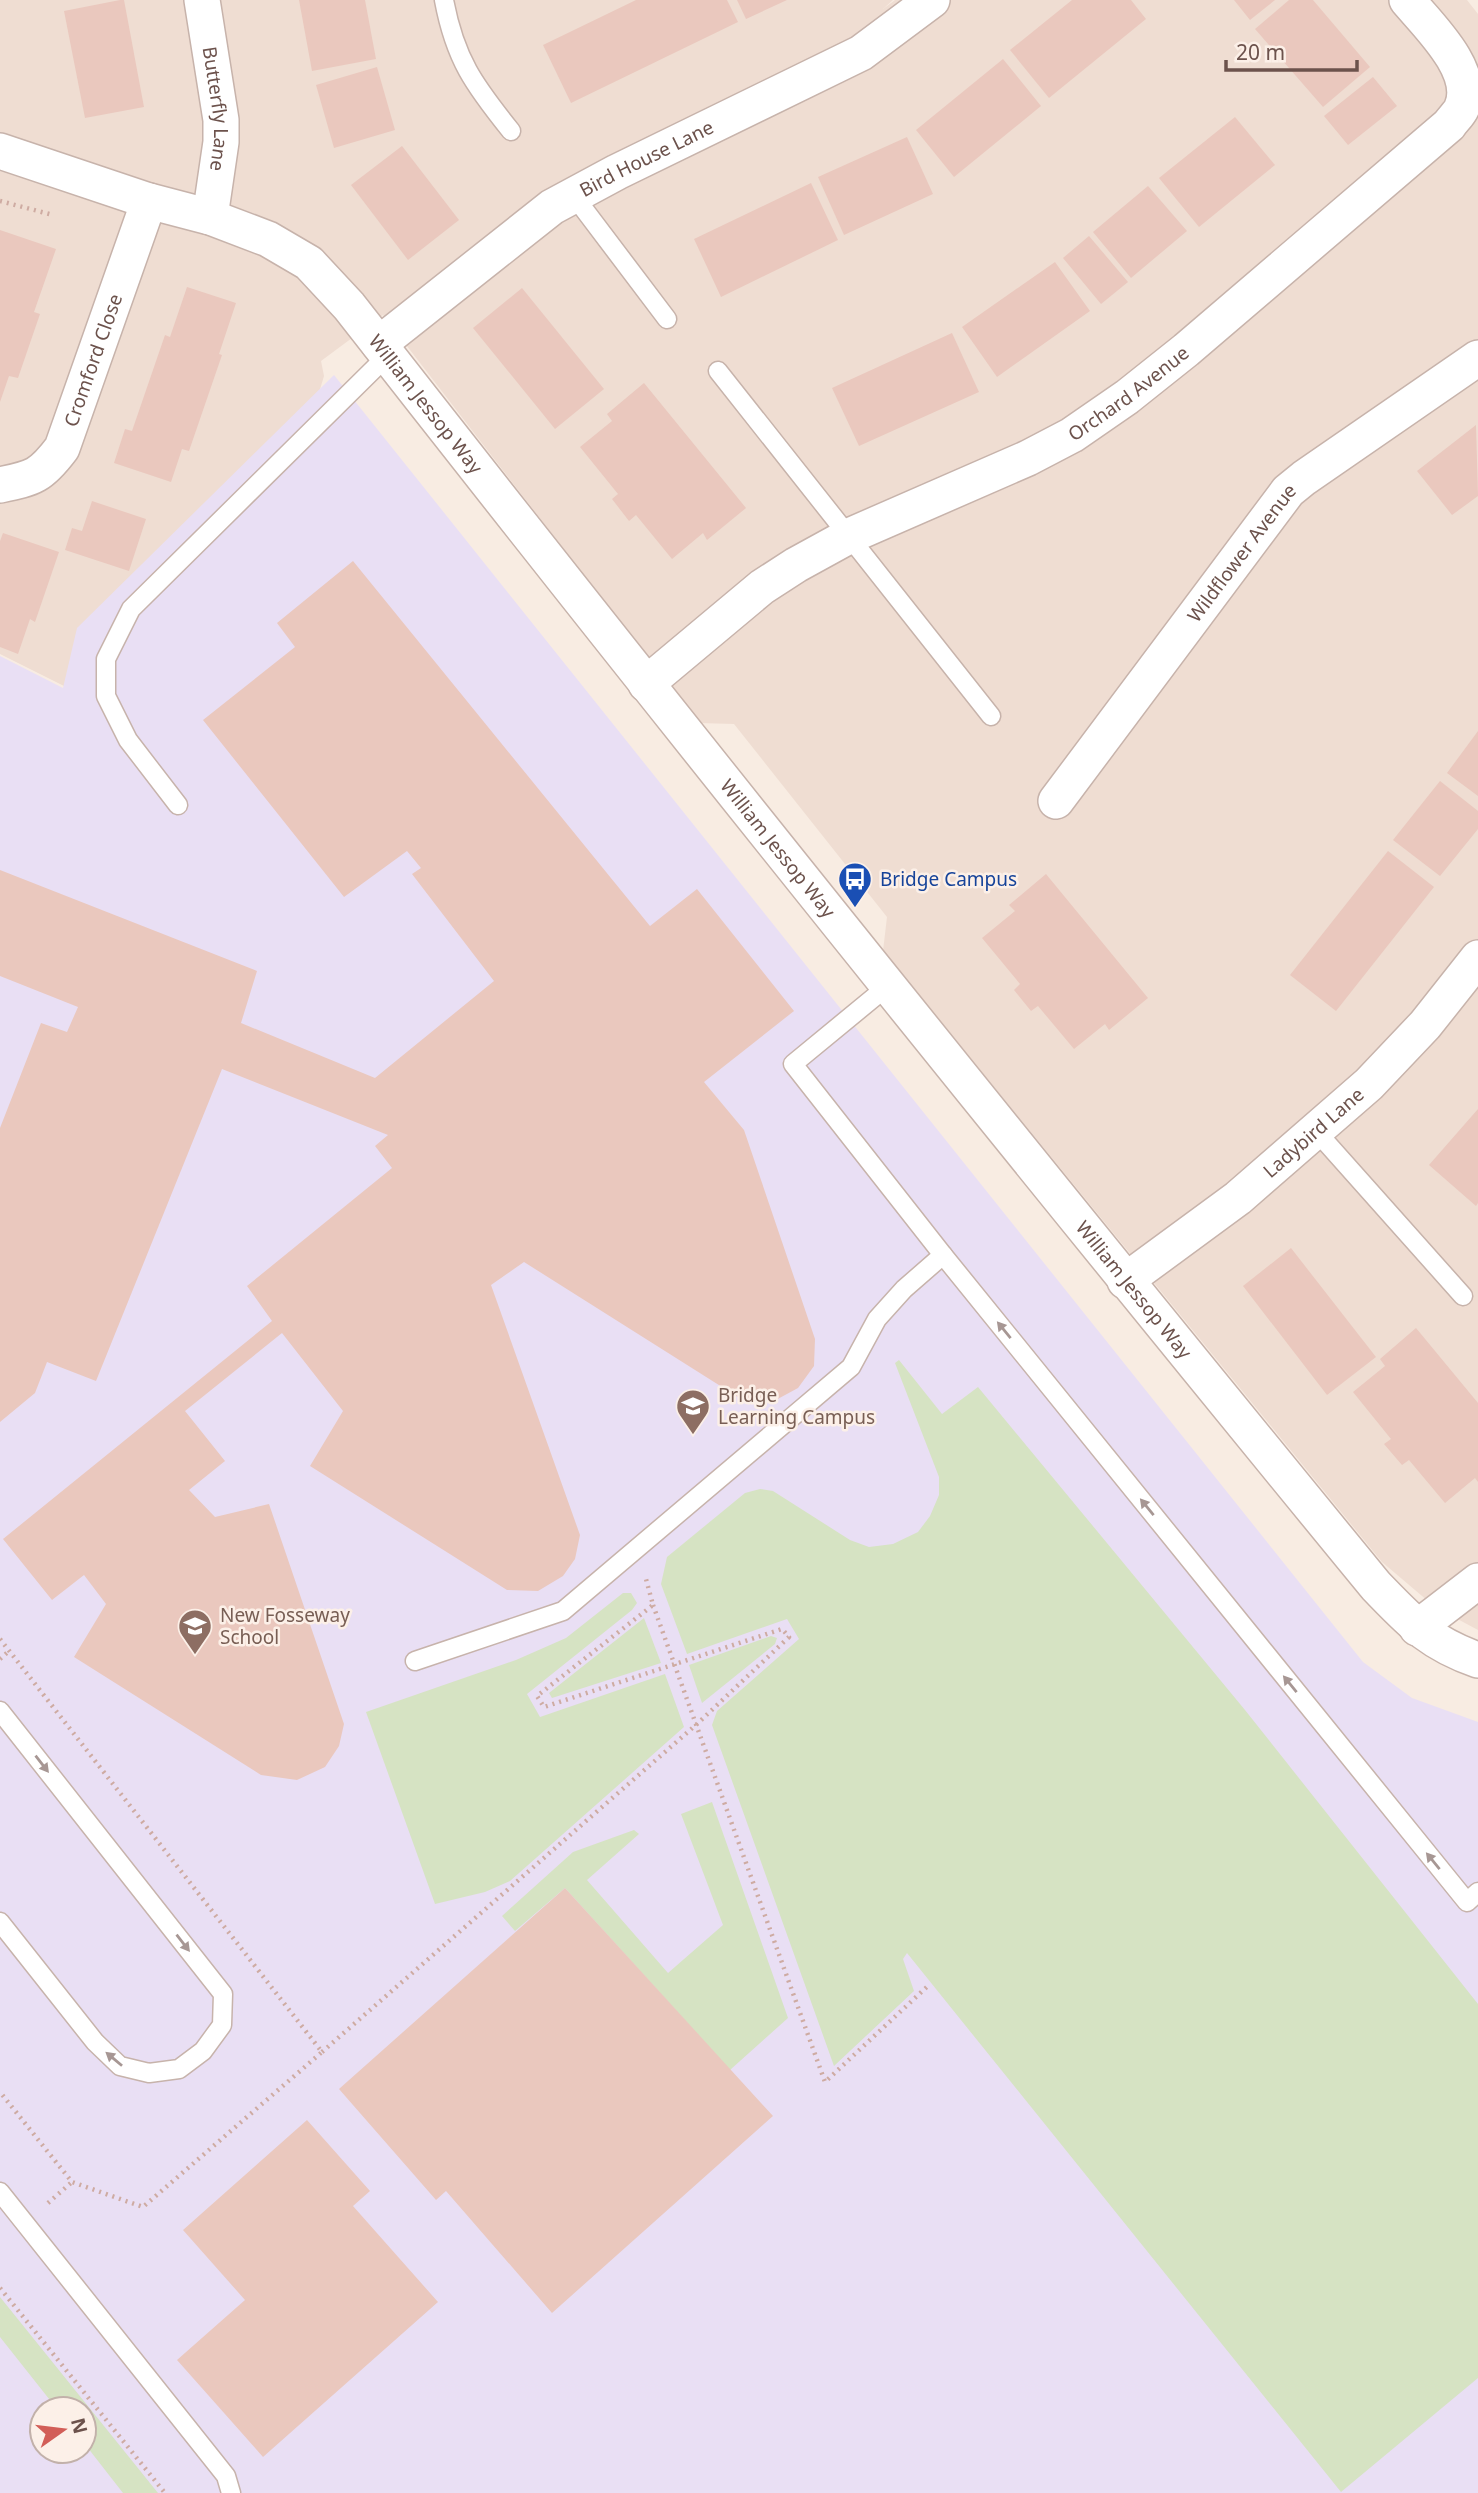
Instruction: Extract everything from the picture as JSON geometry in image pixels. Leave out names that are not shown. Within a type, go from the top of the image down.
[{"type":"street","name":"Butterfly Lane","points":[[202,0],[221,120],[221,142],[210,217]]},
{"type":"street","name":"Bird House Lane","points":[[383,350],[552,207],[861,53],[932,0]]},
{"type":"street","name":"Orchard Avenue","points":[[646,684],[762,587],[847,537],[1028,458],[1072,435],[1127,397],[1186,350],[1449,124],[1462,108],[1464,81],[1449,51],[1407,0]]},
{"type":"street","name":"William Jessop Way","points":[[0,151],[149,201],[210,217],[268,239],[309,263],[349,306],[646,684],[1125,1281],[1376,1586],[1417,1628],[1450,1651],[1478,1660]]},
{"type":"street","name":"Cromford Close","points":[[0,485],[29,479],[38,474],[47,468],[62,448],[149,201]]},
{"type":"street","name":"Wildflower Avenue","points":[[1056,801],[1289,491],[1478,358]]},
{"type":"street","name":"Ladybird Lane","points":[[1125,1281],[1213,1218],[1369,1084],[1425,1025],[1478,958]]},
{"type":"street","points":[[1417,1628],[1478,1581]]},
{"type":"lane","points":[[444,0],[454,43],[467,73],[511,131]]},
{"type":"lane","points":[[574,196],[667,319]]},
{"type":"lane","points":[[178,805],[128,740],[106,696],[106,659],[131,608],[383,350]]},
{"type":"lane","points":[[718,371],[991,716]]},
{"type":"lane","points":[[889,985],[793,1064],[943,1255],[1472,1897],[1478,1917]]},
{"type":"lane","points":[[1316,1131],[1463,1296]]},
{"type":"lane","points":[[415,1661],[563,1611],[851,1367],[877,1319],[904,1289],[943,1255]]},
{"type":"lane","points":[[0,1711],[223,1994],[222,2025],[203,2051],[179,2069],[149,2073],[120,2066],[95,2042],[0,1922]]},
{"type":"lane","points":[[0,2192],[226,2476],[231,2493]]},
{"type":"path","points":[[637,1547],[653,1605],[825,2082],[930,1984]]},
{"type":"path","points":[[0,2092],[72,2182],[143,2207],[696,1724],[789,1637],[782,1629],[544,1707],[537,1696],[653,1605]]},
{"type":"path","points":[[0,1639],[322,2052]]},
{"type":"path","points":[[0,1659],[9,1651]]},
{"type":"path","points":[[0,2288],[165,2493]]},
{"type":"shaded area","points":[[0,0],[893,0],[883,9],[895,0],[1467,0],[1478,14],[1478,1630],[1435,1607],[1382,1562],[883,951],[887,917],[734,724],[698,723],[383,315],[321,361],[324,376],[318,396],[80,694],[0,654]]},
{"type":"shaded area","name":"Bridge Learning Campus","points":[[334,375],[1363,1662],[1412,1698],[1478,1722],[1478,2493],[0,2493],[0,656],[63,688],[77,628]]},
{"type":"green space","points":[[899,1360],[942,1414],[978,1387],[1245,1710],[1478,2004],[1478,2378],[1341,2492],[907,1953],[903,1959],[914,1991],[834,2066],[712,1725],[717,1711],[799,1639],[787,1619],[687,1654],[661,1584],[667,1557],[745,1493],[760,1489],[773,1491],[850,1540],[869,1547],[893,1544],[918,1532],[930,1516],[939,1495],[939,1477],[895,1363]]},
{"type":"green space","points":[[623,1593],[631,1593],[637,1603],[632,1610],[527,1694],[540,1717],[665,1674],[684,1727],[510,1881],[485,1892],[435,1904],[366,1712],[516,1660],[566,1638]]},
{"type":"green space","points":[[644,1618],[661,1663],[552,1698],[549,1693]]},
{"type":"green space","points":[[771,1636],[777,1638],[775,1644],[702,1703],[689,1665]]},
{"type":"green space","points":[[712,1802],[788,2018],[730,2070],[565,1888],[515,1931],[502,1916],[573,1852],[634,1830],[639,1834],[587,1880],[668,1973],[723,1925],[681,1814]]},
{"type":"green space","points":[[0,2297],[79,2395],[46,2395],[0,2337]]},
{"type":"green space","points":[[98,2419],[158,2493],[123,2493],[98,2461]]},
{"type":"building","points":[[124,0],[144,107],[85,118],[64,11]]},
{"type":"building","points":[[299,0],[365,0],[376,59],[312,71]]},
{"type":"building","points":[[636,0],[727,0],[738,22],[571,103],[543,45]]},
{"type":"building","points":[[737,0],[787,0],[746,19]]},
{"type":"building","points":[[1072,0],[1131,0],[1146,19],[1049,98],[1010,50]]},
{"type":"building","points":[[1234,0],[1275,0],[1250,20]]},
{"type":"building","points":[[1289,0],[1313,0],[1370,67],[1323,107],[1255,29]]},
{"type":"building","points":[[1003,59],[1041,106],[954,177],[916,130]]},
{"type":"building","points":[[377,67],[395,130],[334,148],[316,85]]},
{"type":"building","points":[[1373,77],[1397,106],[1348,145],[1324,116]]},
{"type":"building","points":[[1235,117],[1275,165],[1199,227],[1159,178]]},
{"type":"building","points":[[907,137],[933,194],[844,235],[818,177]]},
{"type":"building","points":[[402,146],[459,220],[408,260],[351,185]]},
{"type":"building","points":[[811,183],[838,240],[721,297],[694,239]]},
{"type":"building","points":[[1148,186],[1187,231],[1131,278],[1093,232]]},
{"type":"building","points":[[0,230],[56,249],[34,312],[40,314],[18,378],[9,376],[0,402]]},
{"type":"building","points":[[1089,236],[1128,282],[1101,304],[1063,258]]},
{"type":"building","points":[[1055,262],[1090,311],[997,377],[962,327]]},
{"type":"building","points":[[187,287],[236,303],[219,354],[222,355],[189,451],[182,449],[171,482],[114,463],[125,429],[132,431],[165,335],[170,337]]},
{"type":"building","points":[[522,288],[604,389],[555,429],[473,328]]},
{"type":"building","points":[[952,333],[979,392],[859,446],[832,388]]},
{"type":"building","points":[[644,383],[746,508],[707,540],[703,533],[672,559],[636,515],[629,521],[612,499],[618,494],[580,447],[612,421],[607,414]]},
{"type":"building","points":[[1476,425],[1478,496],[1452,515],[1417,471]]},
{"type":"building","points":[[92,501],[146,519],[129,571],[65,550],[72,528],[82,531]]},
{"type":"building","points":[[3,533],[59,552],[35,622],[30,619],[18,654],[0,647],[0,541]]},
{"type":"building","points":[[353,561],[650,926],[697,889],[794,1011],[704,1082],[744,1130],[815,1339],[814,1366],[798,1388],[774,1401],[741,1399],[524,1262],[491,1285],[580,1535],[575,1559],[563,1576],[538,1591],[507,1590],[310,1466],[343,1411],[282,1333],[185,1411],[225,1461],[189,1490],[215,1517],[269,1504],[344,1724],[339,1746],[325,1767],[297,1780],[261,1775],[74,1657],[106,1604],[84,1575],[52,1600],[3,1539],[272,1321],[247,1286],[392,1168],[375,1146],[388,1135],[222,1069],[96,1381],[47,1362],[35,1393],[0,1422],[0,1128],[41,1023],[67,1032],[78,1007],[0,976],[0,870],[257,971],[241,1023],[375,1078],[494,981],[412,874],[421,868],[407,851],[344,897],[203,720],[295,647],[277,623]]},
{"type":"building","points":[[1478,731],[1478,796],[1447,773]]},
{"type":"building","points":[[1440,781],[1478,811],[1478,829],[1440,876],[1393,840]]},
{"type":"building","points":[[1388,851],[1434,887],[1336,1011],[1290,975]]},
{"type":"building","points":[[1046,874],[1148,998],[1109,1030],[1105,1024],[1074,1049],[1038,1006],[1031,1011],[1014,990],[1020,984],[982,938],[1015,911],[1009,905]]},
{"type":"building","points":[[1478,1109],[1478,1203],[1476,1206],[1429,1165]]},
{"type":"building","points":[[1291,1248],[1376,1357],[1327,1395],[1243,1286]]},
{"type":"building","points":[[1416,1328],[1478,1403],[1478,1482],[1475,1478],[1445,1503],[1409,1460],[1402,1465],[1384,1444],[1391,1439],[1353,1392],[1385,1366],[1380,1359]]},
{"type":"building","points":[[565,1888],[773,2116],[552,2313],[446,2191],[436,2200],[339,2089]]},
{"type":"building","points":[[307,2120],[370,2191],[353,2206],[438,2302],[263,2457],[177,2360],[245,2300],[183,2230]]},
{"type":"place","name":"Bridge Campus","points":[[855,909]]},
{"type":"place","name":"Bridge Learning Campus","points":[[693,1436]]},
{"type":"place","name":"New Fosseway School","points":[[195,1656]]}]
